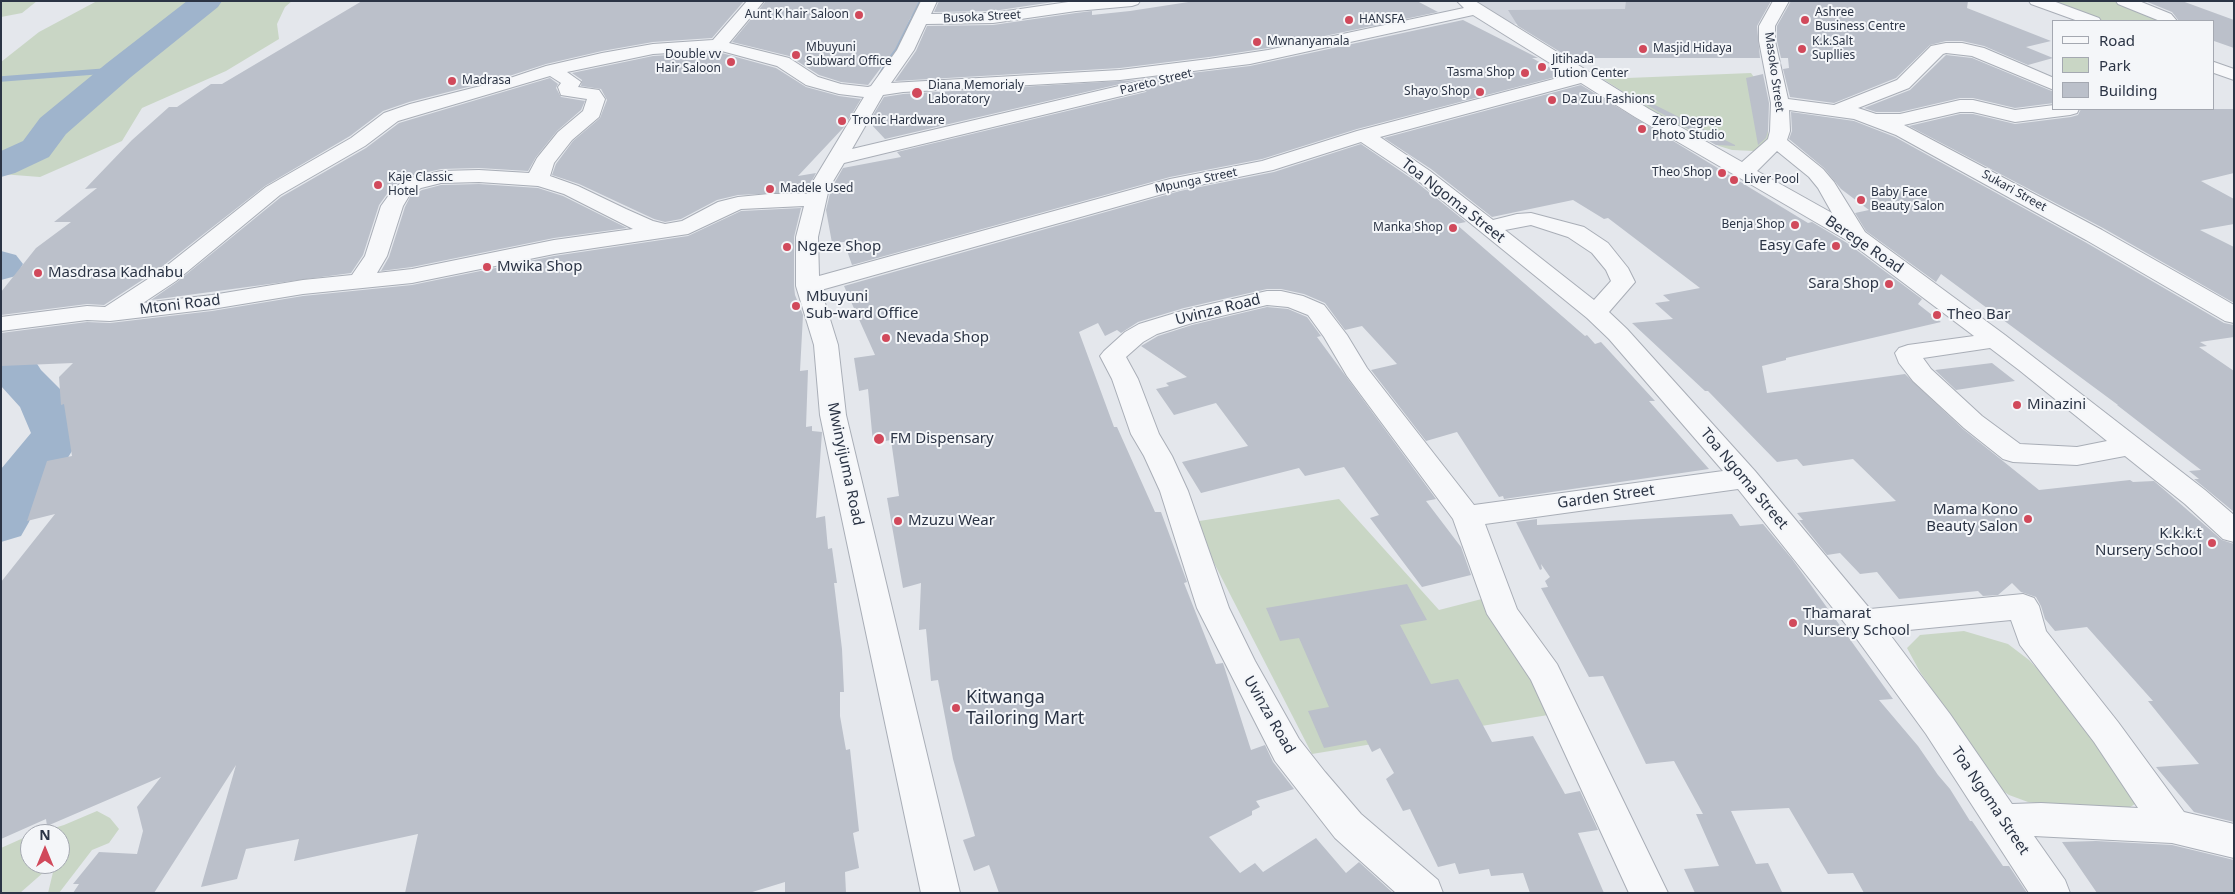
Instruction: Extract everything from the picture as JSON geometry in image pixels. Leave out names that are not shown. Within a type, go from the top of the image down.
[{"type":"street","points":[[718,45],[756,1]]},
{"type":"street","name":"Busoka Street","points":[[925,10],[993,18],[1132,1]]},
{"type":"street","name":"Masoko Street","points":[[1777,141],[1780,130],[1780,103],[1767,26],[1781,1]]},
{"type":"street","points":[[2037,1],[2090,20]]},
{"type":"street","points":[[2124,1],[2165,17],[2168,20]]},
{"type":"street","name":"Pareto Street","points":[[837,159],[1470,6]]},
{"type":"street","name":"Berege Road","points":[[1470,6],[1642,113],[1856,236],[1996,340],[2131,446],[2234,532]]},
{"type":"street","name":"Mwinyijuma Road","points":[[925,10],[905,50],[877,90],[819,188],[807,237],[808,286],[826,345],[833,414],[941,893]]},
{"type":"street","points":[[110,314],[168,276],[273,191],[358,142],[391,117],[417,108],[510,84],[552,70],[653,49],[718,45],[783,62],[812,81],[839,89],[868,92],[995,80],[1120,75],[1267,55]]},
{"type":"street","points":[[1838,110],[1903,84],[1937,50],[1946,48],[1962,48],[1978,52],[2052,84]]},
{"type":"street","points":[[2215,67],[2234,75]]},
{"type":"street","points":[[540,180],[539,173],[544,162],[564,136],[592,113],[596,99],[592,94],[567,91],[567,87],[572,82],[552,70]]},
{"type":"street","name":"Mpunga Street","points":[[808,286],[1177,184],[1266,166],[1364,135],[1584,77]]},
{"type":"street","name":"Sukari Street","points":[[1780,103],[1838,110],[1874,119],[1904,131],[2085,230],[2208,299],[2234,316]]},
{"type":"street","points":[[1874,119],[1900,120],[1960,106],[1973,106],[2015,116],[2062,110]]},
{"type":"street","name":"Toa Ngoma Street","points":[[1364,135],[1423,175],[1596,313],[1618,334],[1745,478],[1862,622],[1938,724],[2051,893]]},
{"type":"street","points":[[1745,171],[1777,141],[1816,173],[1827,186],[1856,236]]},
{"type":"street","points":[[359,282],[376,256],[392,206],[401,192],[414,183],[440,178],[479,176],[540,180],[571,190],[648,227],[678,229],[688,227],[726,207],[738,204],[769,200],[816,200]]},
{"type":"street","points":[[1488,228],[1517,220],[1531,219],[1576,232],[1600,248],[1617,268],[1623,282],[1596,313]]},
{"type":"street","name":"Mtoni Road","points":[[1,324],[87,313],[110,314],[212,302],[303,287],[412,276],[554,247],[678,229]]},
{"type":"street","name":"Uvinza Road","points":[[1424,893],[1348,826],[1287,750],[1254,690],[1213,608],[1174,491],[1158,456],[1145,434],[1125,379],[1113,356],[1134,337],[1185,317],[1267,298],[1281,298],[1305,304],[1316,310],[1335,336],[1356,371],[1467,516],[1503,614],[1545,673],[1650,893]]},
{"type":"street","points":[[1996,340],[1908,353],[1912,363],[1922,375],[1973,422],[2013,453],[2077,456],[2131,446]]},
{"type":"street","name":"Garden Street","points":[[1467,516],[1745,478]]},
{"type":"street","points":[[1862,622],[1979,612],[2023,606],[2031,636],[2106,732],[2172,826]]},
{"type":"street","points":[[2003,821],[2041,820],[2172,826],[2234,842]]},
{"type":"shaded area","points":[[1473,1],[1771,1],[1744,22],[1490,24]]},
{"type":"green space","points":[[1,1],[37,1],[22,13],[1,17]]},
{"type":"green space","points":[[97,1],[292,1],[285,7],[277,24],[279,39],[226,71],[142,108],[122,141],[40,177],[1,174],[1,62],[39,32]]},
{"type":"green space","points":[[2041,1],[2117,1],[2163,20],[2093,20]]},
{"type":"green space","points":[[1751,73],[1764,91],[1768,109],[1768,148],[1754,151],[1732,150],[1719,146],[1653,111],[1603,79]]},
{"type":"green space","points":[[1339,499],[1439,610],[1505,593],[1548,715],[1312,754],[1193,522]]},
{"type":"green space","points":[[1964,631],[2008,644],[2029,660],[2068,701],[2143,799],[2127,809],[2090,805],[2057,806],[2028,802],[2009,795],[2000,789],[1953,726],[1907,648],[1920,635]]},
{"type":"green space","points":[[97,811],[110,818],[119,829],[109,843],[92,850],[59,893],[48,893],[53,874],[70,874],[70,824],[66,824]]},
{"type":"green space","points":[[20,839],[20,874],[42,874],[20,893],[1,893],[1,848]]},
{"type":"building","points":[[362,1],[744,1],[712,38],[653,42],[602,51],[546,64],[503,78],[409,102],[383,111],[350,136],[265,186],[159,269],[104,305],[87,304],[1,315],[1,292],[36,248],[71,222],[54,222],[97,188],[85,189],[132,140],[169,107],[177,107],[211,84],[222,84]]},
{"type":"building","points":[[766,1],[919,1],[895,49],[868,85],[841,82],[819,75],[789,56],[732,42]]},
{"type":"building","points":[[939,1],[1060,1],[993,11],[934,12]]},
{"type":"building","points":[[1195,1],[1417,1],[1438,12],[1268,48],[1209,57],[1120,68],[895,81],[916,51],[927,26],[993,25],[1092,11],[1092,15],[1130,11]]},
{"type":"building","points":[[1626,1],[1771,1],[1757,26],[1760,58],[1570,58],[1518,26],[1508,10],[1625,9]]},
{"type":"building","points":[[1791,1],[1968,1],[1967,8],[2051,41],[2026,47],[2052,58],[2028,65],[1984,46],[1962,41],[1946,41],[1930,45],[1896,78],[1834,103],[1790,97],[1783,69],[1789,68],[1788,58],[1781,58],[1777,41],[1777,26]]},
{"type":"building","points":[[2145,1],[2182,1],[2234,20],[2234,48],[2215,41],[2215,20],[2178,20],[2172,12]]},
{"type":"building","points":[[1463,20],[1538,58],[1532,58],[1563,75],[1357,129],[1262,159],[1170,177],[852,265],[844,242],[832,243],[826,210],[831,189],[843,168],[901,157],[897,152],[1146,92],[1150,85],[1146,80],[1141,79],[1250,66]]},
{"type":"building","points":[[718,52],[776,68],[806,87],[839,96],[861,99],[844,127],[798,176],[816,173],[806,192],[802,192],[800,187],[800,192],[738,195],[717,200],[681,219],[665,222],[654,219],[579,184],[552,175],[556,164],[573,141],[600,118],[607,100],[601,89],[581,86],[582,80],[572,73],[653,56]]},
{"type":"building","points":[[1946,55],[1972,58],[2052,91],[2052,103],[2015,108],[1973,98],[1960,98],[1900,112],[1876,112],[1864,108],[1910,90]]},
{"type":"building","points":[[1763,74],[1769,103],[1768,131],[1766,138],[1758,145],[1746,78]]},
{"type":"building","points":[[550,78],[558,84],[556,88],[561,97],[585,101],[581,110],[557,131],[536,157],[528,171],[479,168],[441,169],[406,177],[392,187],[379,205],[363,255],[351,273],[151,300],[177,282],[281,197],[366,148],[399,123]]},
{"type":"building","points":[[1137,80],[885,139],[869,122],[884,97],[903,94]]},
{"type":"building","points":[[1581,85],[1808,223],[1812,222],[1847,243],[1922,299],[1918,304],[1941,322],[1786,358],[1786,360],[1762,366],[1767,393],[1905,374],[1963,429],[2039,490],[2130,480],[2133,482],[2154,481],[2222,540],[2234,544],[2234,822],[2194,812],[2156,767],[2199,764],[2148,701],[2153,701],[2087,627],[2055,631],[2045,619],[2036,597],[2021,592],[2012,583],[1998,595],[1983,596],[1978,591],[1899,599],[1877,572],[1860,574],[1840,553],[1827,555],[1799,520],[1803,520],[1797,513],[1896,501],[1853,459],[1803,466],[1797,459],[1777,462],[1708,391],[1705,391],[1632,323],[1673,319],[1655,303],[1670,301],[1663,295],[1700,288],[1608,218],[1604,219],[1573,200],[1492,217],[1431,169],[1384,138]]},
{"type":"building","points":[[1645,100],[1735,146],[1716,145],[1640,101]]},
{"type":"building","points":[[2234,109],[2234,173],[2201,181],[2234,199],[2234,224],[2200,230],[2234,247],[2234,303],[2103,228],[1909,126],[1960,114],[1973,114],[2015,124],[2078,115],[2080,110]]},
{"type":"building","points":[[1791,112],[1854,121],[1895,137],[2085,242],[2224,323],[2234,325],[2234,337],[2200,342],[2207,346],[2199,347],[2234,371],[2234,512],[2194,479],[2199,479],[2189,471],[2201,470],[2118,405],[1941,274],[1936,282],[1866,231],[1855,213],[1869,210],[1841,189],[1824,168],[1789,139],[1792,131]]},
{"type":"building","points":[[1361,144],[1415,181],[1466,222],[1456,224],[1585,336],[1587,335],[1595,344],[1601,342],[1655,401],[1649,401],[1709,469],[1504,499],[1503,496],[1499,497],[1457,432],[1426,441],[1371,370],[1397,364],[1362,326],[1345,330],[1325,303],[1304,294],[1281,289],[1267,289],[1184,308],[1138,322],[1121,333],[1117,330],[1105,336],[1098,323],[1079,332],[1114,427],[1117,427],[1155,512],[1161,512],[1187,582],[1184,583],[1216,664],[1223,663],[1251,750],[1265,745],[1273,762],[1294,789],[1256,801],[1260,807],[1252,811],[1252,815],[1209,837],[1240,873],[1255,863],[1263,872],[1316,838],[1346,873],[1359,862],[1393,893],[999,893],[989,865],[974,871],[963,840],[975,836],[953,759],[938,680],[931,681],[926,629],[919,630],[921,583],[903,588],[887,498],[899,496],[891,440],[873,443],[868,389],[859,391],[854,358],[875,355],[844,286],[1180,191],[1274,172]]},
{"type":"building","points":[[479,184],[538,188],[563,196],[627,228],[554,238],[412,267],[381,271],[389,257],[410,197],[422,190],[441,185]]},
{"type":"building","points":[[801,208],[794,237],[795,295],[803,315],[800,371],[808,370],[806,427],[812,426],[812,431],[822,432],[816,518],[825,516],[828,549],[832,548],[837,583],[834,583],[842,649],[844,692],[840,692],[840,716],[846,750],[850,749],[859,831],[853,833],[859,868],[845,872],[846,893],[785,893],[785,882],[749,893],[405,893],[418,834],[294,861],[299,839],[246,849],[237,879],[201,887],[236,765],[154,893],[73,893],[79,884],[73,884],[99,852],[137,854],[143,831],[137,807],[161,777],[52,824],[47,824],[46,819],[35,824],[20,824],[20,831],[1,839],[1,582],[55,514],[27,521],[47,461],[72,456],[64,404],[61,405],[59,377],[73,363],[1,366],[1,333],[87,322],[110,323],[212,311],[303,296],[412,285],[554,256],[688,236],[741,211]]},
{"type":"building","points":[[1267,307],[1288,309],[1307,317],[1321,336],[1317,337],[1436,499],[1426,501],[1461,547],[1471,575],[1422,587],[1370,518],[1379,515],[1344,467],[1305,476],[1299,468],[1201,493],[1182,462],[1248,446],[1216,403],[1174,415],[1156,389],[1169,386],[1166,383],[1187,377],[1141,346],[1158,336],[1192,325]]},
{"type":"building","points":[[1992,363],[2015,381],[1956,390],[1935,370]]},
{"type":"building","points":[[1732,514],[1740,526],[1763,524],[1792,559],[1893,699],[1879,700],[1918,746],[2003,866],[2009,866],[2027,893],[1864,893],[1853,873],[1828,874],[1789,808],[1731,811],[1756,864],[1768,863],[1782,892],[1695,893],[1684,869],[1719,866],[1696,814],[1703,814],[1674,761],[1646,764],[1603,676],[1589,677],[1541,588],[1548,587],[1545,581],[1550,577],[1541,564],[1542,569],[1540,570],[1516,522],[1537,519],[1537,525]]},
{"type":"building","points":[[1407,584],[1427,620],[1400,625],[1431,684],[1458,679],[1492,742],[1533,736],[1565,794],[1580,791],[1598,830],[1578,833],[1604,893],[1530,893],[1523,873],[1491,876],[1489,869],[1459,874],[1455,863],[1438,867],[1410,809],[1403,811],[1386,779],[1394,773],[1380,748],[1372,752],[1366,740],[1324,748],[1308,711],[1329,707],[1299,638],[1280,641],[1266,608]]},
{"type":"building","points":[[2096,841],[2172,845],[2234,860],[2234,892],[2097,893],[2062,842]]},
{"type":"waterway","points":[[1,165],[36,149],[53,126],[119,70],[207,1]]},
{"type":"waterway","points":[[881,75],[913,19],[919,1]]},
{"type":"waterway","points":[[1,79],[119,70]]},
{"type":"waterway","points":[[1,362],[13,363],[20,377],[43,401],[57,433],[45,452],[12,492],[1,522]]},
{"type":"place","name":"Aunt K hair Saloon","points":[[859,15]]},
{"type":"place","name":"HANSFA","points":[[1349,20]]},
{"type":"place","name":"Ashree Business Centre","points":[[1805,20]]},
{"type":"place","name":"Mwnanyamala","points":[[1257,42]]},
{"type":"place","name":"Masjid Hidaya","points":[[1643,49]]},
{"type":"place","name":"K.k.Salt Supllies","points":[[1802,49]]},
{"type":"place","name":"Mbuyuni Subward Office","points":[[796,55]]},
{"type":"place","name":"Double vv Hair Saloon","points":[[731,62]]},
{"type":"place","name":"Jitihada Tution Center","points":[[1542,67]]},
{"type":"place","name":"Tasma Shop","points":[[1525,73]]},
{"type":"place","name":"Madrasa","points":[[452,81]]},
{"type":"place","name":"Shayo Shop","points":[[1480,92]]},
{"type":"place","name":"Diana Memorialy Laboratory","points":[[917,93]]},
{"type":"place","name":"Da Zuu Fashions","points":[[1552,100]]},
{"type":"place","name":"Tronic Hardware","points":[[842,121]]},
{"type":"place","name":"Zero Degree Photo Studio","points":[[1642,129]]},
{"type":"place","name":"Theo Shop","points":[[1722,173]]},
{"type":"place","name":"Liver Pool","points":[[1734,180]]},
{"type":"place","name":"Kaje Classic Hotel","points":[[378,185]]},
{"type":"place","name":"Madele Used","points":[[770,189]]},
{"type":"place","name":"Baby Face Beauty Salon","points":[[1861,200]]},
{"type":"place","name":"Benja Shop","points":[[1795,225]]},
{"type":"place","name":"Manka Shop","points":[[1453,228]]},
{"type":"place","name":"Easy Cafe","points":[[1836,246]]},
{"type":"place","name":"Ngeze Shop","points":[[787,247]]},
{"type":"place","name":"Mwika Shop","points":[[487,267]]},
{"type":"place","name":"Masdrasa Kadhabu","points":[[38,273]]},
{"type":"place","name":"Sara Shop","points":[[1889,284]]},
{"type":"place","name":"Mbuyuni Sub-ward Office","points":[[796,306]]},
{"type":"place","name":"Theo Bar","points":[[1937,315]]},
{"type":"place","name":"Nevada Shop","points":[[886,338]]},
{"type":"place","name":"Minazini","points":[[2017,405]]},
{"type":"place","name":"FM Dispensary","points":[[879,439]]},
{"type":"place","name":"Mama Kono Beauty Salon","points":[[2028,519]]},
{"type":"place","name":"Mzuzu Wear","points":[[898,521]]},
{"type":"place","name":"K.k.k.t Nursery School","points":[[2212,543]]},
{"type":"place","name":"Thamarat Nursery School","points":[[1793,623]]},
{"type":"place","name":"Kitwanga Tailoring Mart","points":[[956,708]]}]
